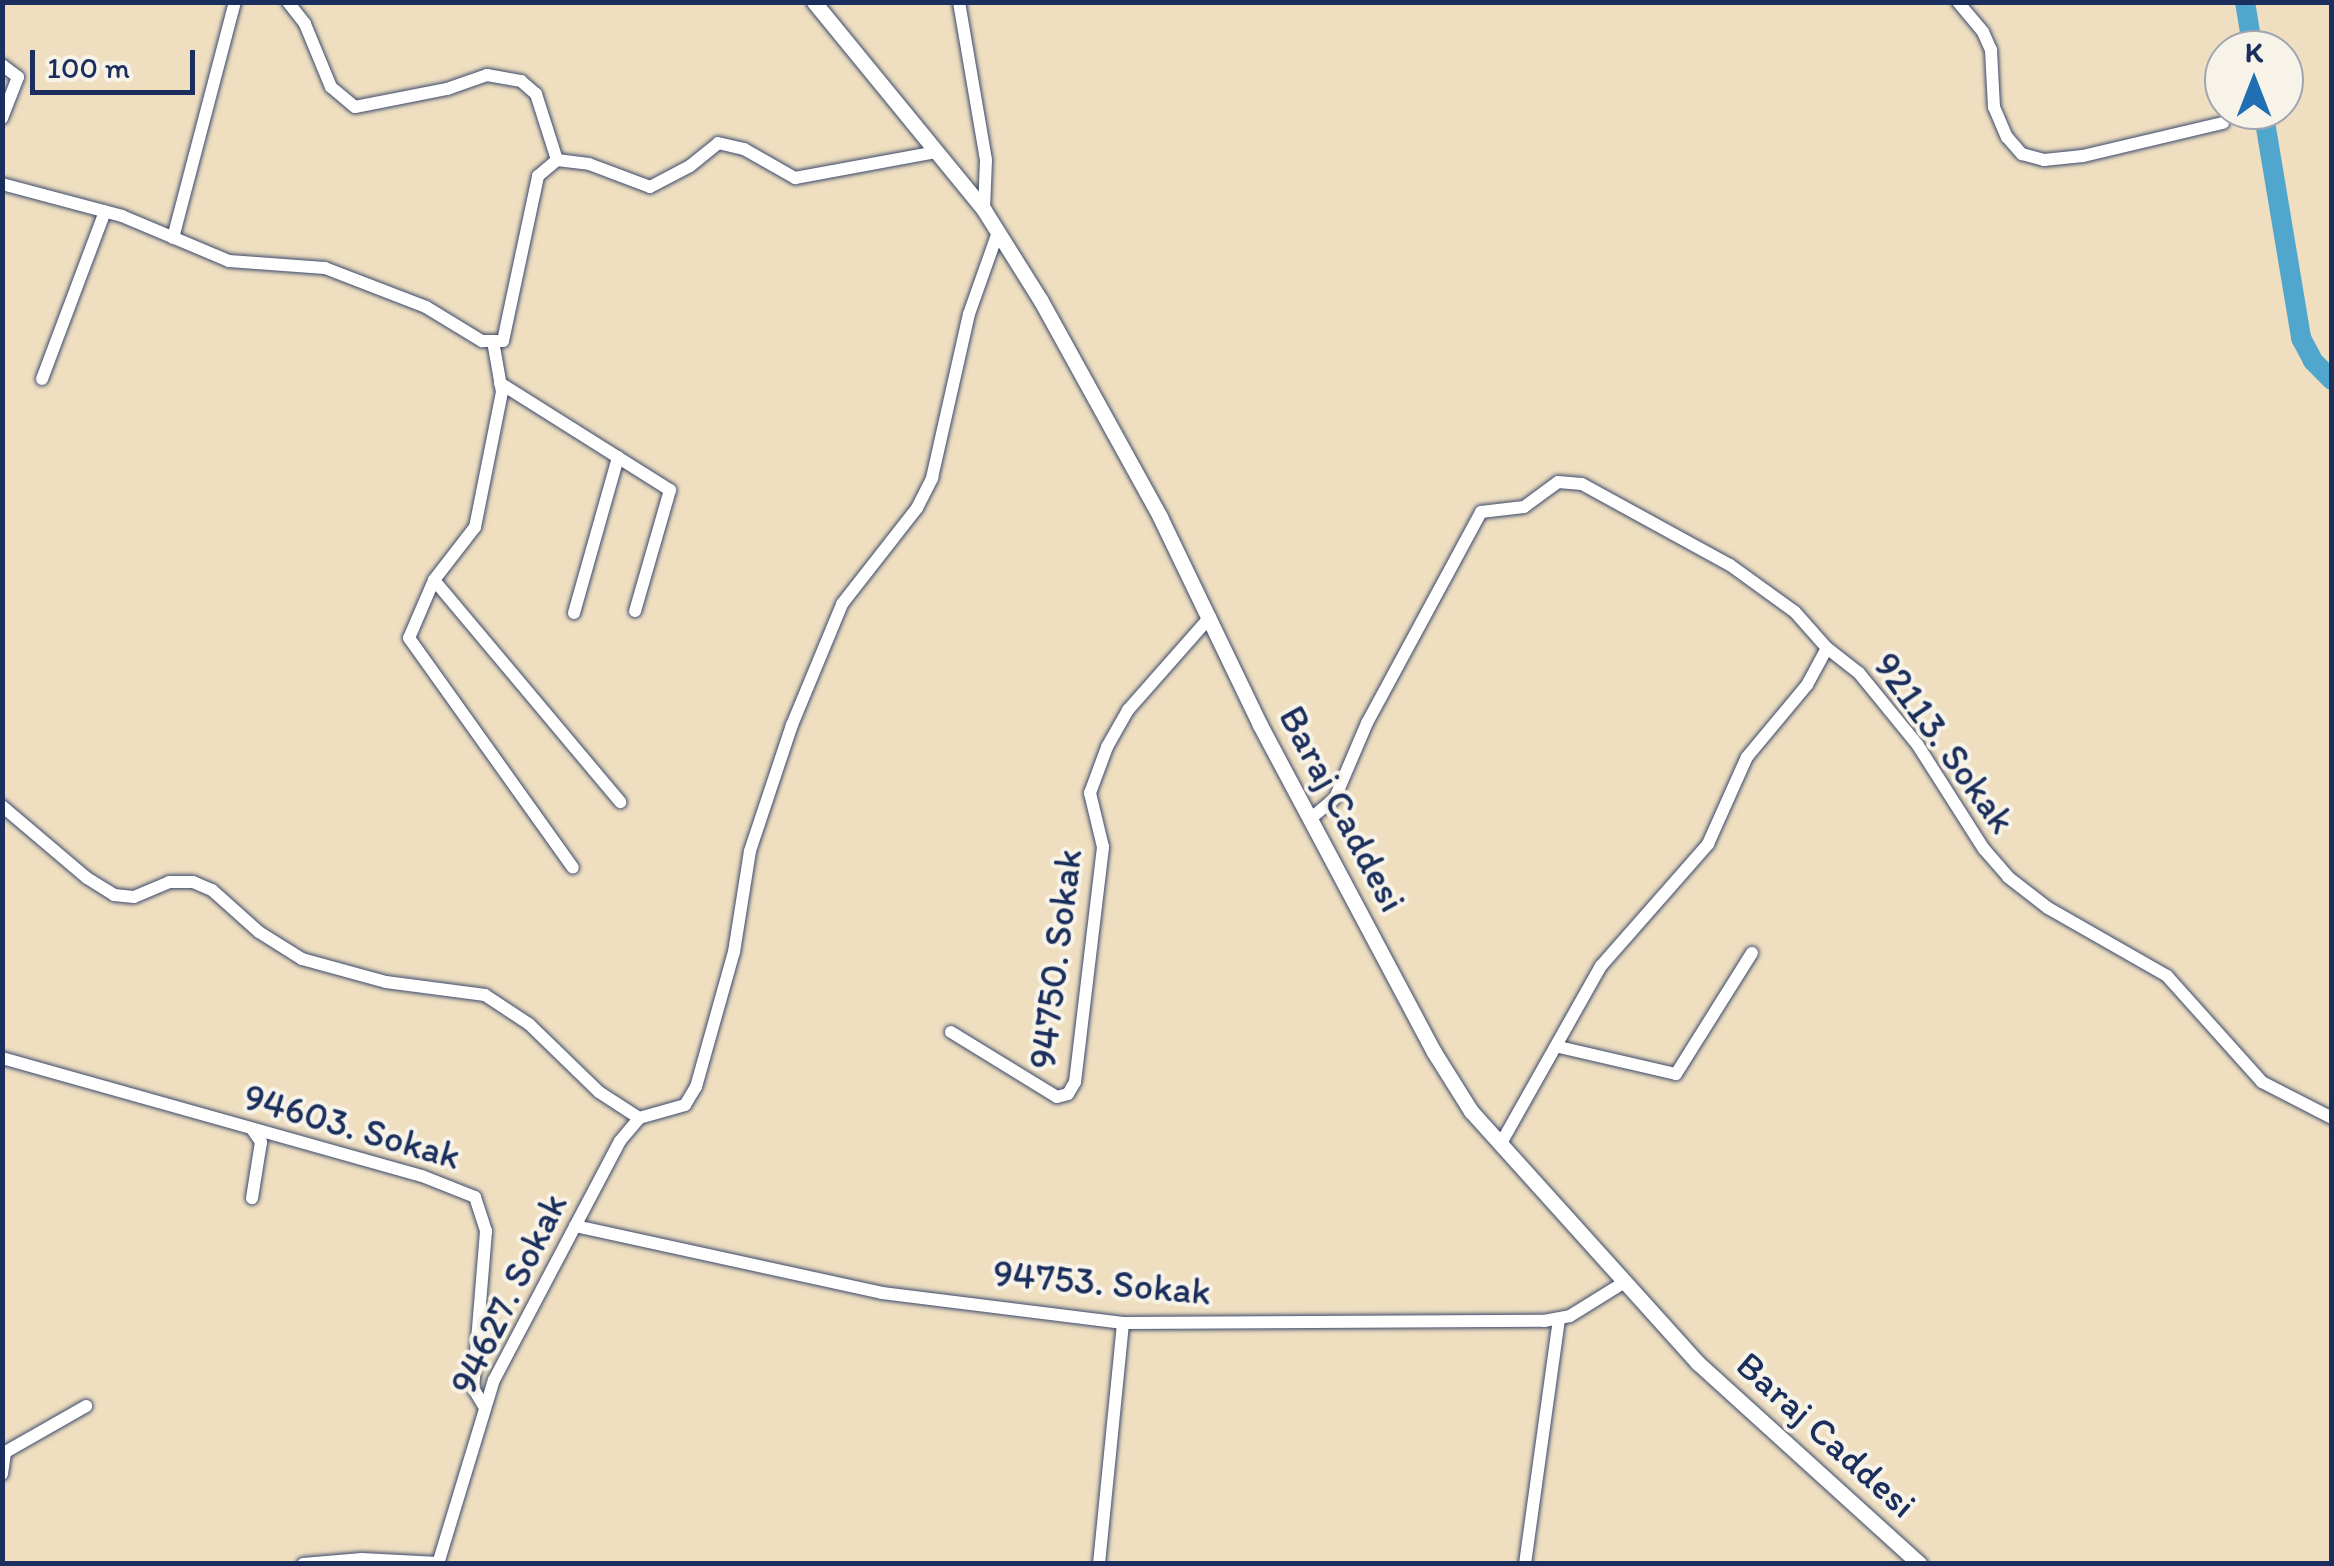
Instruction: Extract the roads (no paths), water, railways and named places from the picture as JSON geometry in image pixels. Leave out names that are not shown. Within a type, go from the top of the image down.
[{"type":"main road","name":"Baraj Caddesi","points":[[814,2],[984,210],[1102,406],[1310,818],[1434,1052],[1471,1111],[1698,1363],[1920,1564]]},
{"type":"street","points":[[173,238],[235,2]]},
{"type":"street","points":[[288,2],[305,24],[331,87],[356,107],[447,89],[488,75],[522,81],[536,94],[556,160]]},
{"type":"street","points":[[959,2],[986,160],[984,210]]},
{"type":"street","points":[[1958,2],[1984,32],[1991,50],[1994,108],[2007,137],[2022,154],[2044,160],[2083,156],[2204,127]]},
{"type":"street","points":[[2,65],[18,78],[2,118]]},
{"type":"street","points":[[2,184],[104,211],[229,262],[325,268],[426,306],[482,342],[503,342],[538,176],[556,160],[589,164],[650,188],[690,166],[718,143],[744,149],[795,178],[936,152]]},
{"type":"street","points":[[42,378],[104,211]]},
{"type":"street","points":[[2,806],[87,878],[114,895],[134,898],[169,882],[193,882],[212,890],[259,932],[302,959],[386,982],[485,995],[544,1037],[599,1092],[639,1118],[685,1105],[696,1086],[734,952],[750,851],[796,711],[842,604],[918,508],[932,478],[969,314],[998,232]]},
{"type":"street","points":[[492,342],[500,383],[475,527],[434,580],[409,638],[573,868]]},
{"type":"street","points":[[500,383],[670,490],[635,610]]},
{"type":"street","points":[[574,614],[618,458]]},
{"type":"street","name":"92113. Sokak","points":[[1310,818],[1335,798],[1367,723],[1482,512],[1524,507],[1558,482],[1582,484],[1752,578],[1795,612],[1827,648],[1850,664],[1918,744],[1984,848],[2008,877],[2048,908],[2167,976],[2262,1082],[2332,1118]]},
{"type":"street","points":[[434,580],[620,802]]},
{"type":"street","name":"94750. Sokak","points":[[950,1032],[1057,1097],[1068,1094],[1075,1082],[1103,847],[1090,793],[1106,747],[1128,710],[1210,617]]},
{"type":"street","points":[[1500,1145],[1560,1046],[1602,966],[1708,844],[1746,757],[1806,686],[1827,648]]},
{"type":"street","points":[[1560,1046],[1676,1074],[1752,953]]},
{"type":"street","name":"94603. Sokak","points":[[2,1058],[442,1182],[479,1202],[486,1231],[473,1388],[484,1406]]},
{"type":"street","name":"94627. Sokak","points":[[438,1563],[484,1406],[620,1141],[639,1118]]},
{"type":"street","points":[[252,1128],[260,1142],[252,1198]]},
{"type":"street","name":"94753. Sokak","points":[[575,1226],[882,1293],[1123,1323],[1559,1320],[1623,1283]]},
{"type":"street","points":[[1526,1564],[1559,1320]]},
{"type":"street","points":[[1099,1564],[1123,1323]]},
{"type":"street","points":[[2,1474],[4,1454],[86,1406]]},
{"type":"street","points":[[302,1564],[362,1559],[438,1563]]},
{"type":"waterway","points":[[2245,2],[2250,30]]},
{"type":"waterway","points":[[2266,130],[2301,338],[2313,361],[2332,380]]}]
